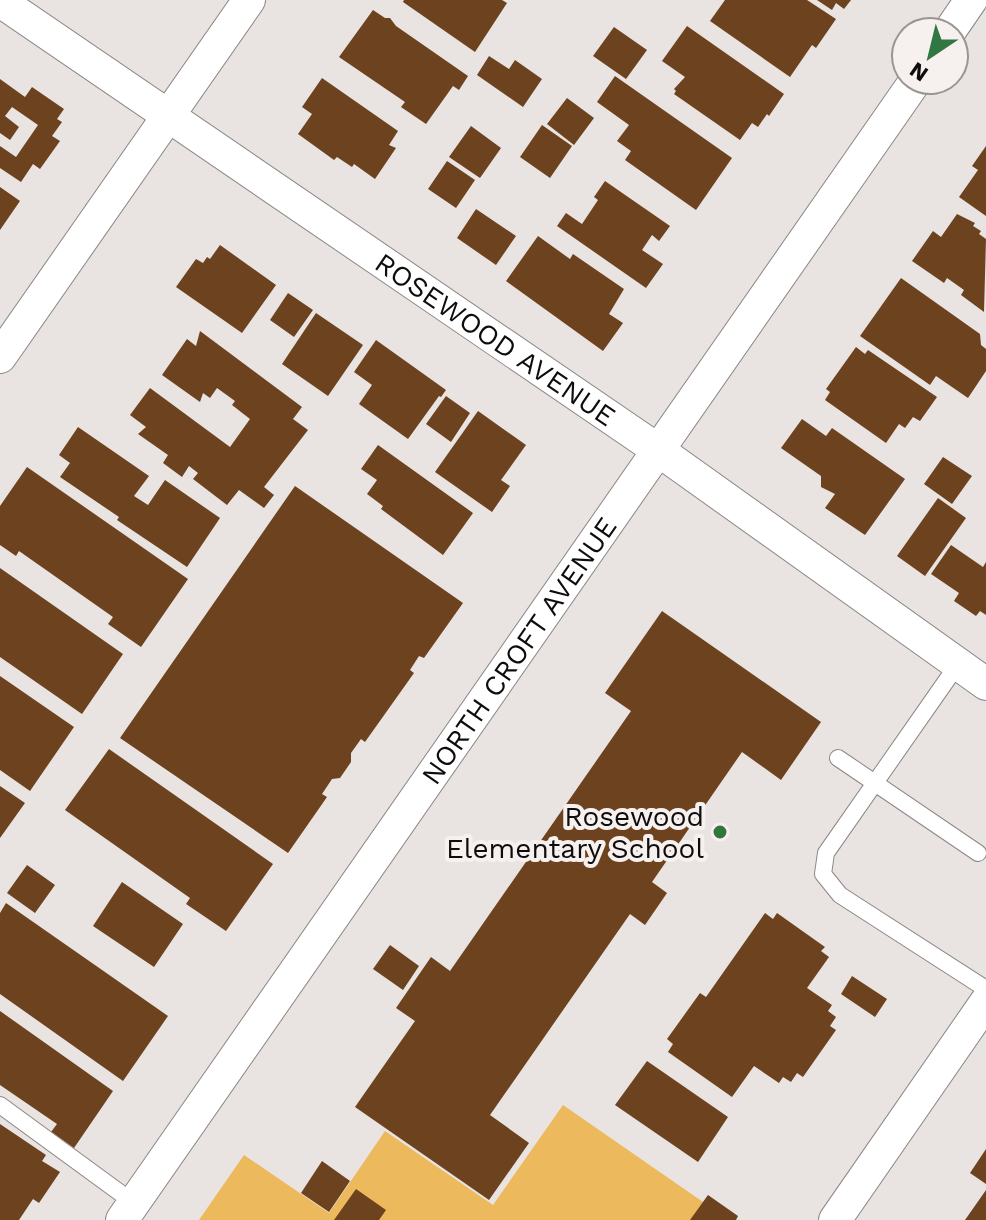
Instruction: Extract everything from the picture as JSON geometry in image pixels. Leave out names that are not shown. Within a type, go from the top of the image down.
[{"type":"street","points":[[0,357],[249,0]]},
{"type":"street","name":"ROSEWOOD AVENUE","points":[[0,1],[658,450],[986,684]]},
{"type":"street","name":"NORTH CROFT AVENUE","points":[[128,1211],[905,96]]},
{"type":"street","points":[[835,1220],[986,1002]]},
{"type":"lane","points":[[958,664],[826,853],[823,874],[840,895],[986,989]]},
{"type":"lane","points":[[838,758],[978,853]]},
{"type":"lane","points":[[0,1105],[128,1211]]},
{"type":"shaded area","points":[[563,1105],[729,1220],[199,1220],[244,1155],[329,1213],[385,1131],[493,1205]]},
{"type":"building","points":[[404,0],[502,0],[507,3],[475,52]]},
{"type":"building","points":[[725,0],[807,0],[836,19],[816,48],[812,45],[790,77],[710,21]]},
{"type":"building","points":[[817,0],[851,0],[844,9],[836,3],[832,10]]},
{"type":"building","points":[[373,10],[390,18],[396,26],[468,76],[459,90],[453,86],[426,124],[401,107],[405,102],[339,57]]},
{"type":"building","points":[[687,26],[784,94],[769,116],[767,114],[758,127],[752,123],[740,140],[674,94],[674,89],[685,77],[662,61]]},
{"type":"building","points":[[614,27],[647,50],[626,79],[593,56]]},
{"type":"building","points":[[489,56],[509,69],[515,60],[542,79],[523,107],[477,75]]},
{"type":"building","points":[[615,76],[732,158],[696,210],[625,160],[631,151],[617,141],[629,125],[597,102]]},
{"type":"building","points":[[322,78],[398,131],[389,145],[396,148],[375,179],[354,164],[352,167],[337,157],[334,160],[298,134],[312,114],[302,107]]},
{"type":"building","points":[[0,79],[25,97],[32,87],[64,109],[57,119],[62,122],[52,136],[60,141],[40,169],[33,164],[21,182],[0,168],[0,146],[16,157],[38,125],[12,107],[5,116],[19,127],[10,140],[0,133]]},
{"type":"building","points":[[567,98],[594,118],[574,145],[547,124]]},
{"type":"building","points":[[542,125],[572,146],[550,178],[520,157]]},
{"type":"building","points":[[471,126],[501,148],[480,178],[449,157]]},
{"type":"building","points":[[986,146],[986,216],[959,197],[978,170],[972,166]]},
{"type":"building","points":[[447,161],[475,180],[456,208],[428,189]]},
{"type":"building","points":[[605,181],[670,226],[659,241],[652,235],[642,250],[663,264],[646,288],[557,226],[566,213],[582,224],[598,200],[594,197]]},
{"type":"building","points":[[0,187],[20,201],[0,230]]},
{"type":"building","points":[[476,209],[516,236],[496,265],[457,238]]},
{"type":"building","points":[[957,214],[975,223],[973,226],[986,239],[984,312],[961,295],[964,290],[947,278],[944,283],[912,261],[933,231],[941,237]]},
{"type":"building","points":[[538,236],[570,259],[573,254],[624,289],[609,314],[623,323],[603,351],[506,281]]},
{"type":"building","points":[[220,245],[276,285],[242,333],[176,287],[196,259],[203,263],[207,257],[210,259]]},
{"type":"building","points":[[901,278],[980,334],[981,345],[986,349],[986,371],[968,398],[936,376],[930,385],[860,336]]},
{"type":"building","points":[[288,293],[313,310],[294,337],[270,320]]},
{"type":"building","points":[[316,313],[363,345],[328,396],[282,364]]},
{"type":"building","points":[[200,331],[302,407],[293,419],[308,430],[264,487],[274,495],[264,508],[239,490],[227,505],[193,479],[198,473],[189,466],[182,477],[163,463],[168,455],[138,434],[146,427],[130,415],[150,388],[230,447],[250,419],[232,405],[235,401],[217,388],[210,398],[203,393],[200,402],[162,375],[187,339],[196,346]]},
{"type":"building","points":[[376,340],[446,390],[408,439],[359,404],[372,385],[354,372]]},
{"type":"building","points":[[856,347],[865,354],[868,350],[937,397],[920,421],[913,417],[905,428],[899,424],[886,443],[825,400],[830,392],[826,389]]},
{"type":"building","points":[[446,396],[470,413],[451,442],[426,424]]},
{"type":"building","points":[[478,411],[526,445],[501,480],[510,486],[492,512],[435,472]]},
{"type":"building","points":[[802,419],[826,436],[832,428],[905,479],[865,535],[825,508],[835,494],[821,487],[821,476],[781,448]]},
{"type":"building","points":[[78,427],[149,476],[134,496],[148,505],[165,480],[220,518],[187,567],[60,477],[70,463],[59,455]]},
{"type":"building","points":[[378,445],[473,513],[443,555],[381,509],[383,506],[367,494],[377,480],[361,469]]},
{"type":"building","points":[[943,457],[972,476],[952,504],[924,484]]},
{"type":"building","points":[[27,467],[188,579],[141,647],[108,624],[113,617],[19,551],[16,556],[0,545],[0,506]]},
{"type":"building","points":[[295,486],[463,603],[424,658],[419,656],[410,670],[414,673],[365,742],[361,739],[351,753],[351,762],[340,778],[332,779],[322,794],[327,797],[288,853],[120,738]]},
{"type":"building","points":[[938,498],[966,518],[925,576],[897,556]]},
{"type":"building","points":[[951,545],[983,567],[986,562],[986,615],[980,611],[976,616],[954,601],[959,593],[931,574]]},
{"type":"building","points":[[0,568],[123,654],[82,714],[0,657]]},
{"type":"building","points":[[662,611],[821,722],[781,780],[742,752],[652,882],[667,893],[645,925],[630,914],[490,1115],[529,1143],[489,1200],[355,1107],[415,1021],[396,1008],[431,957],[450,971],[631,711],[605,693]]},
{"type":"building","points":[[0,676],[74,727],[30,791],[0,770]]},
{"type":"building","points":[[109,749],[273,864],[226,931],[186,904],[190,898],[65,810]]},
{"type":"building","points":[[0,786],[25,803],[0,838]]},
{"type":"building","points":[[27,865],[55,885],[35,913],[7,893]]},
{"type":"building","points":[[122,882],[183,924],[154,967],[93,926]]},
{"type":"building","points":[[6,903],[168,1016],[123,1081],[0,994],[0,913]]},
{"type":"building","points":[[765,913],[773,919],[777,913],[825,947],[821,951],[829,957],[807,988],[832,1005],[828,1011],[836,1017],[830,1026],[836,1030],[803,1077],[797,1073],[791,1082],[783,1077],[779,1083],[754,1066],[732,1097],[668,1052],[673,1044],[667,1039],[700,993],[706,997]]},
{"type":"building","points":[[390,945],[419,966],[403,990],[373,969]]},
{"type":"building","points":[[852,976],[887,999],[875,1017],[841,994]]},
{"type":"building","points":[[0,1011],[113,1091],[74,1148],[51,1132],[57,1124],[0,1085]]},
{"type":"building","points":[[647,1061],[728,1117],[698,1162],[615,1105]]},
{"type":"building","points":[[0,1124],[46,1155],[42,1161],[60,1172],[39,1203],[33,1199],[19,1220],[0,1220]]},
{"type":"building","points":[[986,1149],[986,1184],[970,1173]]},
{"type":"building","points":[[322,1161],[350,1181],[329,1212],[301,1193]]},
{"type":"building","points":[[356,1189],[386,1210],[379,1220],[334,1220]]},
{"type":"building","points":[[986,1190],[986,1220],[965,1220]]},
{"type":"building","points":[[708,1195],[738,1216],[736,1220],[690,1220]]},
{"type":"place","name":"Rosewood Elementary School","points":[[720,832]]}]
